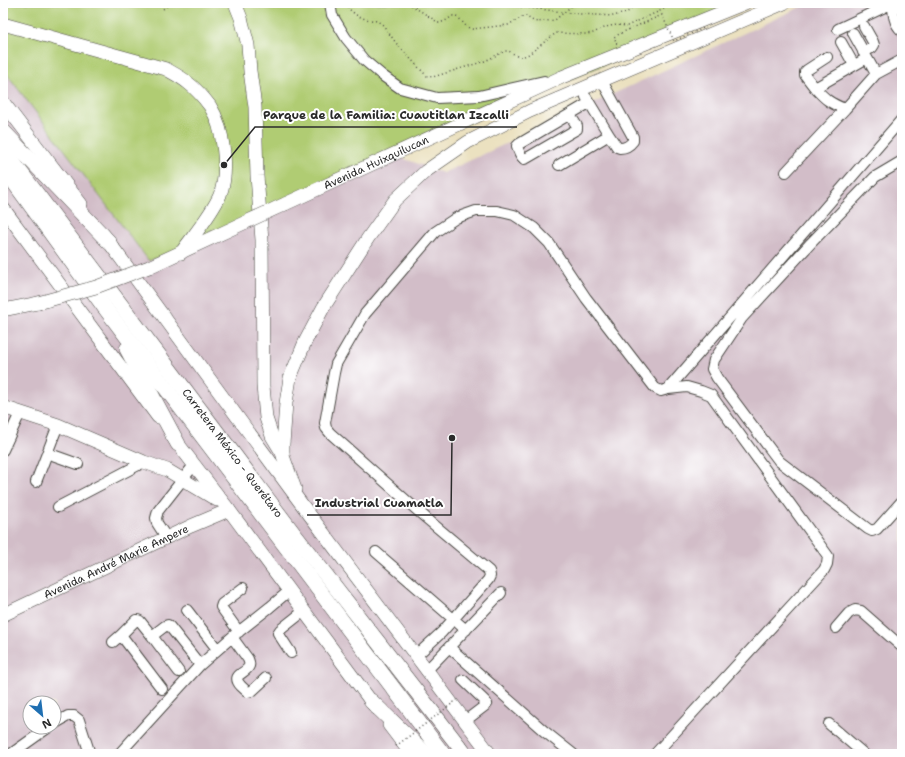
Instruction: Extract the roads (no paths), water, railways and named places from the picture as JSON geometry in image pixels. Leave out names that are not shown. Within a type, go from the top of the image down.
[{"type":"highway","points":[[3,130],[109,242]]},
{"type":"highway","name":"Carretera México - Querétaro","points":[[3,149],[294,534],[465,754]]},
{"type":"highway","name":"Carretera México - Querétaro","points":[[3,167],[105,308],[443,754]]},
{"type":"highway","points":[[105,308],[178,444]]},
{"type":"highway","points":[[371,701],[426,754]]},
{"type":"main road","points":[[235,3],[241,18],[248,45],[255,107],[257,176],[262,240],[263,386],[266,418],[272,436],[284,456],[300,502]]},
{"type":"main road","name":"Avenida Huixquilucan","points":[[3,310],[38,303],[96,287],[149,267],[562,77],[745,3]]},
{"type":"main road","points":[[284,456],[283,444],[286,403],[290,378],[305,342],[323,308],[368,238],[395,200],[426,171],[468,142],[530,112],[784,3]]},
{"type":"main road","points":[[3,24],[166,69],[187,82],[201,95],[210,107],[218,124],[223,142],[224,178],[220,194],[214,208],[180,253]]},
{"type":"main road","points":[[482,114],[567,96]]},
{"type":"main road","points":[[3,102],[109,242],[300,502],[490,754]]},
{"type":"main road","points":[[3,208],[411,754]]},
{"type":"main road","points":[[3,223],[25,237]]},
{"type":"main road","points":[[3,407],[58,425],[144,462],[167,470],[227,508]]},
{"type":"main road","name":"Avenida André Marie Ampere","points":[[3,615],[227,508]]},
{"type":"street","points":[[330,3],[332,15],[346,38],[364,60],[400,88],[436,98],[479,96],[562,77]]},
{"type":"street","points":[[838,29],[893,3],[895,21],[899,29],[902,31]]},
{"type":"street","points":[[815,88],[854,65],[872,48],[874,45],[873,42],[864,26]]},
{"type":"street","points":[[852,33],[876,74]]},
{"type":"street","points":[[841,42],[854,65]]},
{"type":"street","points":[[827,57],[807,70],[805,75],[824,98],[845,109]]},
{"type":"street","points":[[786,172],[876,74],[902,60]]},
{"type":"street","points":[[582,90],[608,135],[617,147],[623,148],[633,141],[633,137],[602,81]]},
{"type":"street","points":[[570,115],[577,126],[577,129],[527,158],[522,158],[517,146],[589,102]]},
{"type":"street","points":[[668,389],[902,119]]},
{"type":"street","points":[[559,165],[608,135]]},
{"type":"street","points":[[902,161],[875,177],[811,243],[742,318],[714,360],[712,368],[717,378],[779,461],[868,529],[872,531],[877,529],[902,501]]},
{"type":"street","points":[[416,656],[454,620],[488,580],[490,576],[489,571],[426,518],[326,428],[325,423],[334,373],[336,364],[365,314],[435,232],[456,218],[476,211],[497,211],[514,215],[534,228],[549,243],[586,298],[655,388],[661,391],[687,387],[710,395],[828,556],[827,564],[824,570],[655,754]]},
{"type":"street","points":[[3,450],[20,413]]},
{"type":"street","points":[[36,482],[58,425]]},
{"type":"street","points":[[47,453],[78,464]]},
{"type":"street","points":[[58,506],[144,462]]},
{"type":"street","points":[[166,538],[157,523],[156,518],[158,511],[194,465]]},
{"type":"street","points":[[376,552],[466,630]]},
{"type":"street","points":[[243,588],[222,604],[221,607],[249,663],[248,667],[239,675],[237,682],[245,691],[248,692],[252,691],[266,678]]},
{"type":"street","points":[[119,754],[200,665],[235,634],[289,591]]},
{"type":"street","points":[[427,670],[501,593]]},
{"type":"street","points":[[187,610],[217,649]]},
{"type":"street","points":[[291,653],[278,633],[304,610]]},
{"type":"street","points":[[836,628],[849,613],[855,610],[861,612],[902,647]]},
{"type":"street","points":[[113,642],[136,620],[138,620],[179,672]]},
{"type":"street","points":[[152,636],[168,625],[200,665]]},
{"type":"street","points":[[121,635],[162,689]]},
{"type":"street","points":[[449,647],[572,754]]},
{"type":"street","points":[[463,680],[486,701],[487,704],[465,721]]},
{"type":"street","points":[[62,719],[68,716],[74,716],[80,720],[90,754]]},
{"type":"street","points":[[829,724],[864,754]]},
{"type":"street","points":[[11,754],[38,735]]},
{"type":"place","name":"Parque de la Familia: Cuautitlan Izcalli","points":[[224,165]]},
{"type":"place","name":"Industrial Cuamatla","points":[[452,438]]}]
